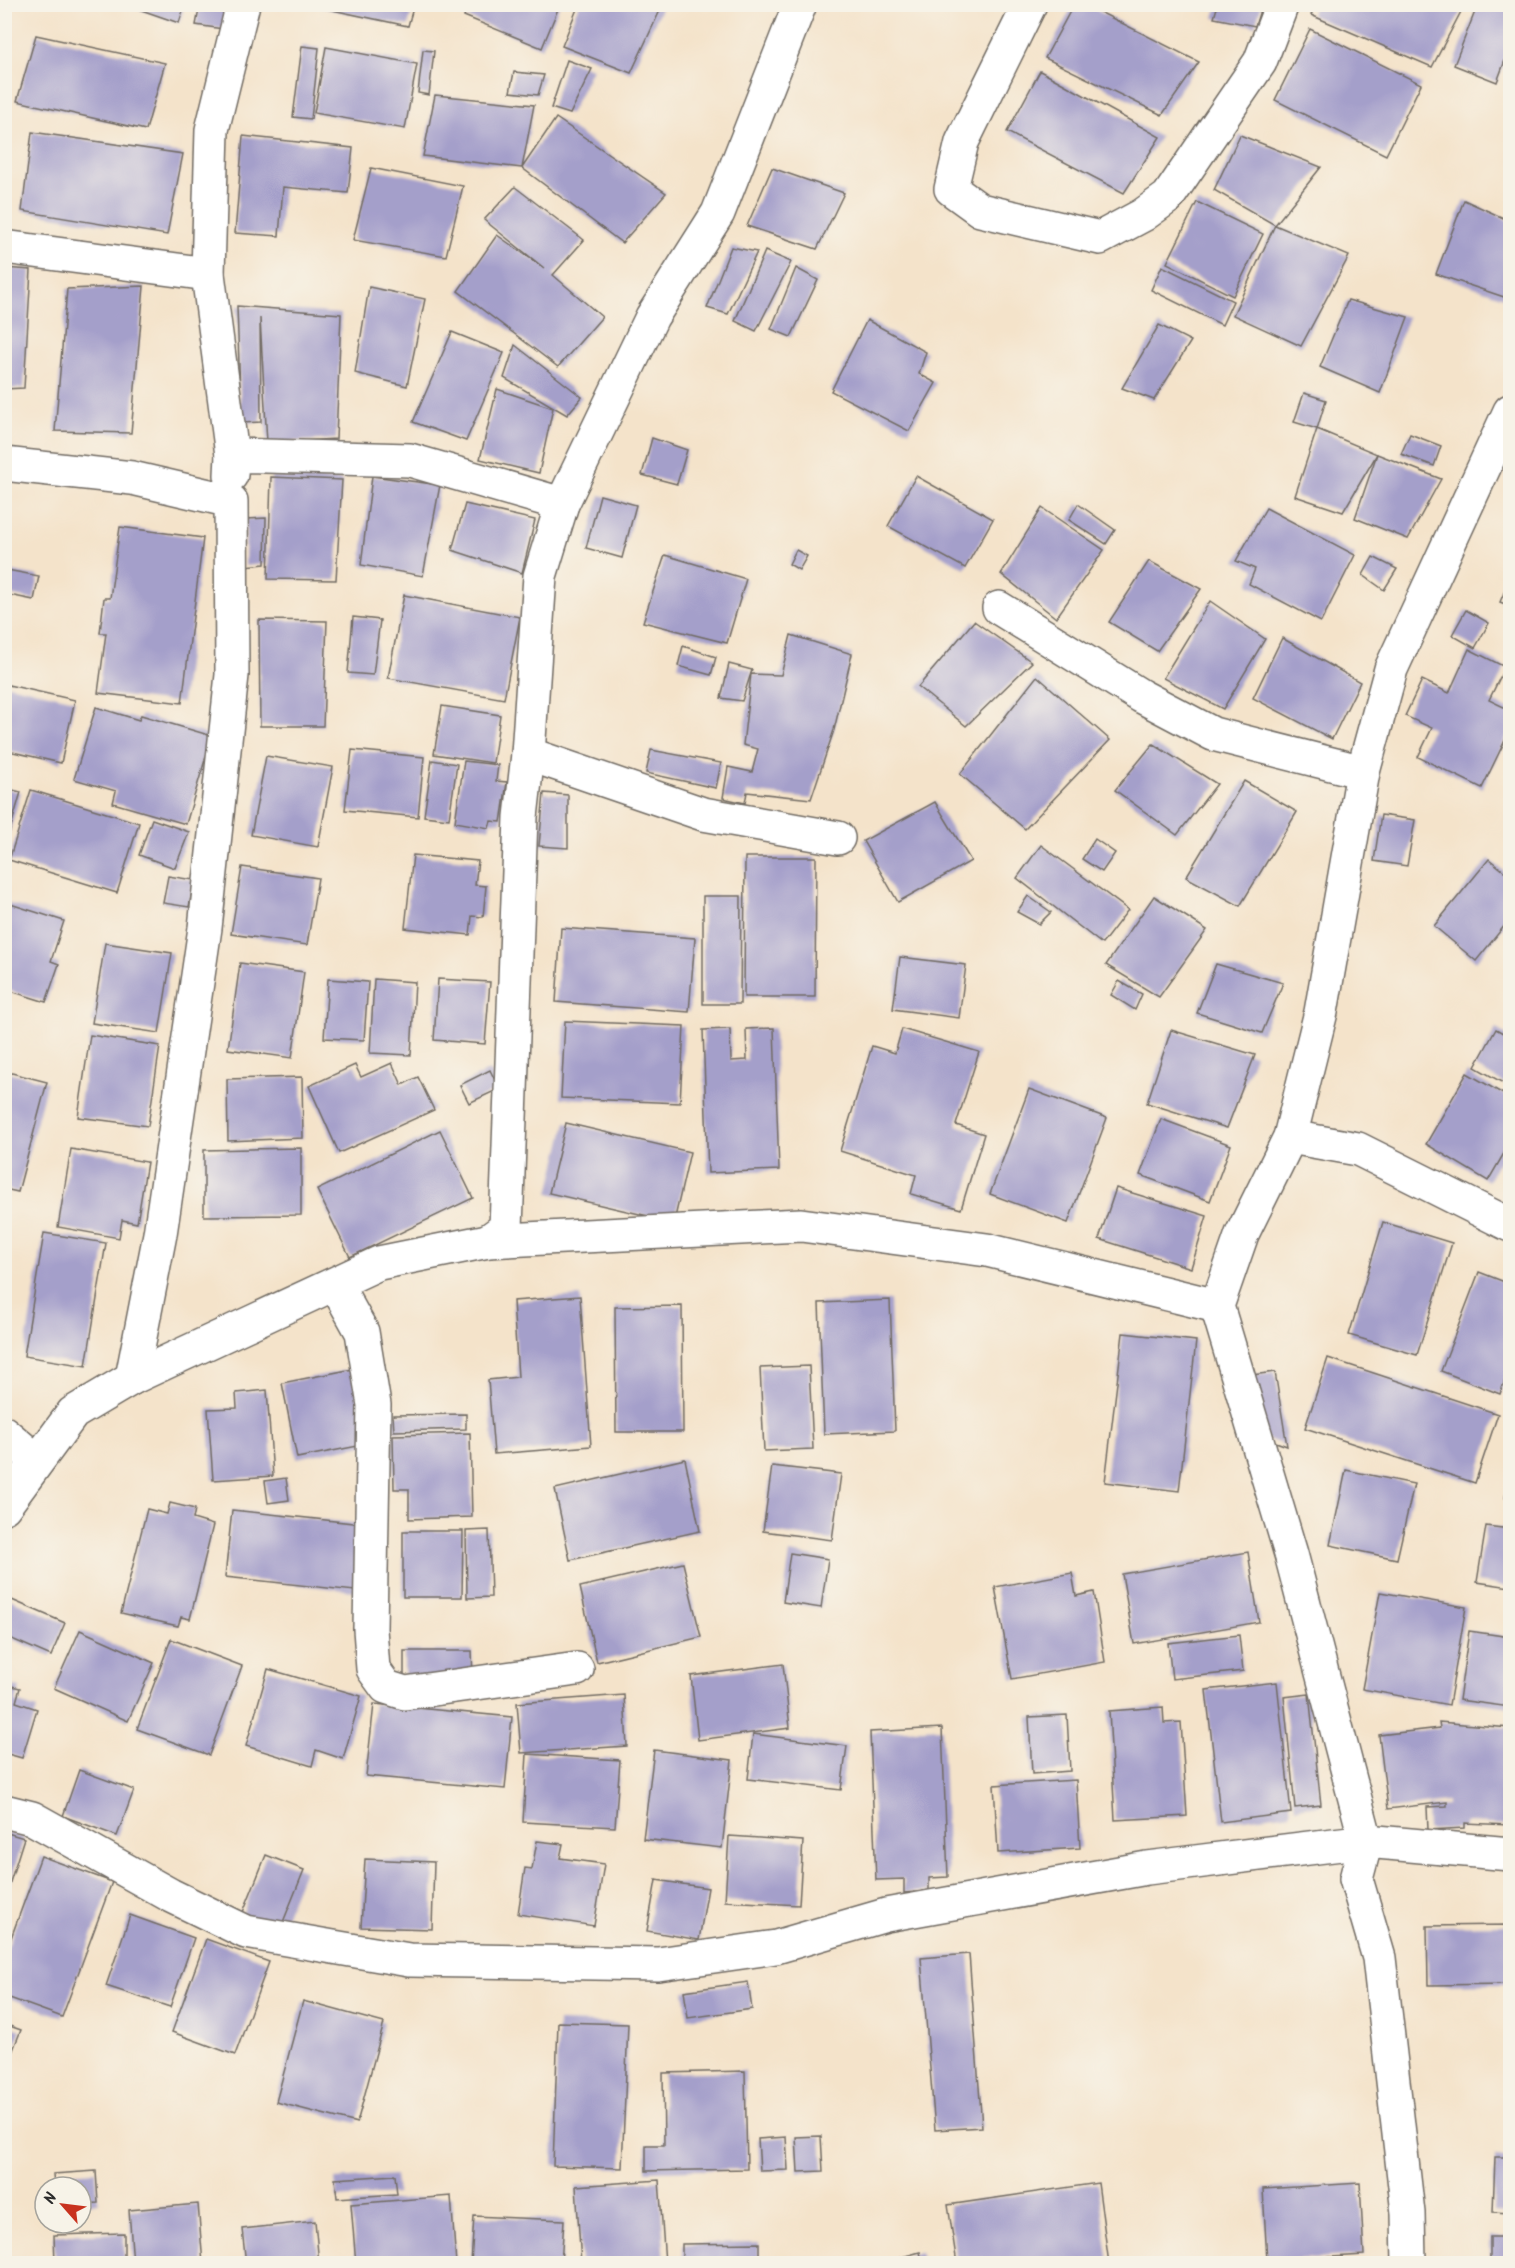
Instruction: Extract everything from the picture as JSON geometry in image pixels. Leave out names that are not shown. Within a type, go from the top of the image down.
[{"type":"street","points":[[132,1378],[160,1234],[206,916],[231,675],[232,455],[208,274],[212,130],[243,4]]},
{"type":"street","points":[[488,1242],[506,1228],[521,817],[528,754],[540,576],[562,504],[652,317],[718,213],[800,4]]},
{"type":"street","points":[[1030,4],[962,142],[951,189],[980,210],[1100,238],[1143,215],[1168,197],[1260,62],[1282,4]]},
{"type":"street","points":[[4,247],[208,274]]},
{"type":"street","points":[[1409,2264],[1408,2213],[1379,1958],[1356,1879],[1366,1841],[1291,1554],[1217,1306],[1242,1234],[1290,1137],[1321,1012],[1363,772],[1391,669],[1510,411]]},
{"type":"street","points":[[232,455],[410,460],[562,504]]},
{"type":"street","points":[[4,464],[132,478],[231,501]]},
{"type":"street","points":[[999,608],[1141,696],[1213,734],[1363,772]]},
{"type":"street","points":[[528,754],[703,814],[838,838]]},
{"type":"street","points":[[1290,1137],[1358,1149],[1510,1225]]},
{"type":"street","points":[[4,1507],[72,1413],[132,1378],[379,1263],[488,1242],[801,1225],[987,1250],[1217,1306]]},
{"type":"street","points":[[336,1285],[362,1332],[374,1405],[370,1629],[373,1669],[386,1686],[405,1693],[577,1669]]},
{"type":"street","points":[[4,1433],[37,1461]]},
{"type":"street","points":[[4,1811],[32,1818],[170,1895],[246,1932],[408,1960],[658,1964],[776,1947],[886,1915],[1102,1875],[1366,1841],[1510,1854]]},
{"type":"building","points":[[124,4],[185,4],[179,23]]},
{"type":"building","points":[[200,4],[241,4],[237,31],[196,25]]},
{"type":"building","points":[[304,4],[414,4],[408,26]]},
{"type":"building","points":[[468,4],[560,4],[542,48],[464,16]]},
{"type":"building","points":[[579,4],[663,4],[631,73],[562,46]]},
{"type":"building","points":[[1074,4],[1084,4],[1199,62],[1162,115],[1045,58]]},
{"type":"building","points":[[1218,4],[1262,4],[1255,26],[1214,18]]},
{"type":"building","points":[[1316,4],[1465,4],[1432,67],[1311,15]]},
{"type":"building","points":[[1478,4],[1510,4],[1510,47],[1497,82],[1454,65]]},
{"type":"building","points":[[1310,29],[1421,84],[1386,155],[1275,100]]},
{"type":"building","points":[[36,35],[165,63],[146,130],[17,101]]},
{"type":"building","points":[[302,46],[319,48],[311,119],[293,117]]},
{"type":"building","points":[[326,47],[417,64],[405,129],[314,113]]},
{"type":"building","points":[[423,50],[434,51],[429,95],[418,93]]},
{"type":"building","points":[[567,60],[592,69],[570,114],[551,108]]},
{"type":"building","points":[[1040,71],[1160,137],[1124,193],[1007,132]]},
{"type":"building","points":[[514,72],[544,75],[538,95],[510,92]]},
{"type":"building","points":[[435,95],[534,105],[522,168],[423,156]]},
{"type":"building","points":[[556,118],[666,193],[622,243],[522,168]]},
{"type":"building","points":[[32,132],[183,154],[167,235],[22,211]]},
{"type":"building","points":[[1240,135],[1321,167],[1275,225],[1214,190]]},
{"type":"building","points":[[243,136],[353,148],[348,193],[283,187],[279,236],[235,233]]},
{"type":"building","points":[[371,168],[463,186],[446,256],[353,240]]},
{"type":"building","points":[[772,168],[844,193],[817,249],[747,226]]},
{"type":"building","points":[[515,187],[584,240],[553,275],[602,317],[558,367],[458,291],[497,235],[544,268],[484,220]]},
{"type":"building","points":[[1464,200],[1510,221],[1510,290],[1507,298],[1436,274]]},
{"type":"building","points":[[1197,202],[1263,234],[1233,296],[1167,263]]},
{"type":"building","points":[[1275,225],[1349,256],[1301,346],[1233,315]]},
{"type":"building","points":[[731,247],[757,252],[728,314],[707,308]]},
{"type":"building","points":[[765,251],[791,262],[756,331],[735,321]]},
{"type":"building","points":[[1162,266],[1233,301],[1222,325],[1151,290]]},
{"type":"building","points":[[4,268],[31,270],[24,388],[4,389]]},
{"type":"building","points":[[796,268],[818,280],[791,337],[771,329]]},
{"type":"building","points":[[144,286],[131,433],[55,431],[67,289]]},
{"type":"building","points":[[369,287],[425,299],[407,386],[355,373]]},
{"type":"building","points":[[1348,300],[1408,317],[1380,393],[1320,367]]},
{"type":"building","points":[[237,306],[341,314],[336,439],[267,443],[260,318],[261,422],[241,423]]},
{"type":"building","points":[[867,320],[926,352],[919,374],[936,383],[909,431],[831,391]]},
{"type":"building","points":[[1159,325],[1191,341],[1154,400],[1122,388]]},
{"type":"building","points":[[452,332],[504,353],[466,441],[413,422]]},
{"type":"building","points":[[515,345],[582,397],[567,415],[504,378]]},
{"type":"building","points":[[497,389],[553,408],[539,473],[480,459]]},
{"type":"building","points":[[1304,393],[1326,400],[1317,429],[1294,422]]},
{"type":"building","points":[[1317,429],[1377,454],[1343,512],[1295,496]]},
{"type":"building","points":[[1410,434],[1441,446],[1434,466],[1401,454]]},
{"type":"building","points":[[652,438],[687,450],[677,484],[642,475]]},
{"type":"building","points":[[1377,454],[1441,479],[1408,539],[1355,518]]},
{"type":"building","points":[[372,476],[440,485],[423,576],[361,565]]},
{"type":"building","points":[[916,476],[993,519],[965,568],[888,526]]},
{"type":"building","points":[[271,477],[342,480],[336,580],[268,579]]},
{"type":"building","points":[[600,495],[636,505],[622,558],[586,548]]},
{"type":"building","points":[[465,504],[535,520],[522,573],[452,550]]},
{"type":"building","points":[[1078,504],[1115,530],[1106,544],[1069,520]]},
{"type":"building","points":[[1042,508],[1104,550],[1056,618],[1001,574]]},
{"type":"building","points":[[1266,508],[1355,555],[1321,622],[1249,584],[1255,569],[1236,561]]},
{"type":"building","points":[[266,518],[265,564],[245,566],[246,519]]},
{"type":"building","points":[[120,527],[203,538],[182,703],[98,693],[106,633],[100,633],[104,598],[110,598]]},
{"type":"building","points":[[796,550],[807,556],[799,570],[789,564]]},
{"type":"building","points":[[665,555],[746,579],[727,643],[643,622]]},
{"type":"building","points":[[1373,557],[1397,569],[1384,590],[1363,575]]},
{"type":"building","points":[[1149,561],[1201,589],[1157,651],[1109,622]]},
{"type":"building","points":[[7,570],[39,576],[34,600],[4,594]]},
{"type":"building","points":[[1510,578],[1510,606],[1500,602]]},
{"type":"building","points":[[404,595],[520,617],[504,699],[388,678]]},
{"type":"building","points":[[1210,601],[1265,639],[1223,709],[1163,678]]},
{"type":"building","points":[[1466,610],[1489,623],[1475,648],[1452,635]]},
{"type":"building","points":[[353,617],[380,620],[373,675],[348,673]]},
{"type":"building","points":[[259,620],[327,621],[323,726],[260,726]]},
{"type":"building","points":[[974,621],[1032,662],[966,726],[918,687]]},
{"type":"building","points":[[791,635],[852,654],[834,730],[811,799],[747,792],[745,803],[723,798],[728,767],[752,772],[758,749],[743,745],[751,674],[781,675]]},
{"type":"building","points":[[1282,638],[1360,682],[1332,739],[1253,698]]},
{"type":"building","points":[[683,646],[716,657],[711,675],[678,666]]},
{"type":"building","points":[[1469,649],[1505,667],[1489,700],[1510,710],[1510,730],[1482,788],[1418,757],[1432,728],[1405,716],[1422,680],[1449,693]]},
{"type":"building","points":[[729,664],[752,670],[742,701],[721,698]]},
{"type":"building","points":[[1037,676],[1110,740],[1025,829],[960,774]]},
{"type":"building","points":[[4,684],[75,700],[61,763],[4,750]]},
{"type":"building","points":[[442,706],[500,715],[493,763],[434,754]]},
{"type":"building","points":[[96,707],[139,720],[141,715],[212,736],[186,824],[113,803],[116,791],[74,779]]},
{"type":"building","points":[[1153,744],[1217,784],[1177,835],[1115,790]]},
{"type":"building","points":[[352,750],[424,757],[418,817],[345,810]]},
{"type":"building","points":[[651,750],[721,763],[716,788],[646,773]]},
{"type":"building","points":[[266,756],[333,767],[318,847],[251,835]]},
{"type":"building","points":[[432,760],[457,764],[449,819],[424,816]]},
{"type":"building","points":[[464,761],[498,765],[496,781],[507,782],[501,822],[491,821],[489,828],[455,822]]},
{"type":"building","points":[[1244,781],[1297,812],[1240,906],[1186,877]]},
{"type":"building","points":[[4,788],[21,792],[5,847],[4,846]]},
{"type":"building","points":[[31,790],[139,823],[117,893],[9,860]]},
{"type":"building","points":[[544,793],[568,795],[568,848],[539,846]]},
{"type":"building","points":[[935,802],[971,861],[898,902],[863,841]]},
{"type":"building","points":[[1381,815],[1415,820],[1407,866],[1374,861]]},
{"type":"building","points":[[152,819],[189,832],[175,868],[139,855]]},
{"type":"building","points":[[1095,839],[1115,853],[1102,872],[1082,859]]},
{"type":"building","points":[[1041,845],[1128,910],[1102,944],[1017,878]]},
{"type":"building","points":[[413,855],[478,861],[475,885],[486,886],[483,917],[472,916],[470,935],[405,928]]},
{"type":"building","points":[[745,857],[816,857],[815,997],[744,997]]},
{"type":"building","points":[[1489,859],[1510,876],[1510,919],[1476,961],[1434,926]]},
{"type":"building","points":[[242,867],[318,878],[307,945],[231,934]]},
{"type":"building","points":[[168,876],[194,880],[189,907],[163,903]]},
{"type":"building","points":[[703,896],[741,896],[740,1004],[703,1004]]},
{"type":"building","points":[[1028,896],[1051,912],[1039,924],[1017,912]]},
{"type":"building","points":[[1154,896],[1207,930],[1159,997],[1106,965]]},
{"type":"building","points":[[4,902],[64,921],[51,961],[59,964],[46,1002],[4,989]]},
{"type":"building","points":[[561,928],[695,938],[689,1012],[556,1002]]},
{"type":"building","points":[[105,943],[172,953],[159,1033],[92,1023]]},
{"type":"building","points":[[900,957],[966,965],[959,1018],[893,1009]]},
{"type":"building","points":[[240,963],[304,972],[292,1058],[228,1049]]},
{"type":"building","points":[[1216,964],[1283,983],[1262,1033],[1197,1013]]},
{"type":"building","points":[[328,979],[368,982],[364,1040],[324,1038]]},
{"type":"building","points":[[374,979],[415,982],[411,1055],[370,1053]]},
{"type":"building","points":[[438,979],[490,982],[485,1044],[434,1040]]},
{"type":"building","points":[[1119,981],[1142,994],[1135,1010],[1111,995]]},
{"type":"building","points":[[565,1021],[684,1026],[680,1103],[561,1098]]},
{"type":"building","points":[[774,1028],[779,1170],[708,1173],[703,1030],[730,1029],[731,1061],[747,1060],[746,1029]]},
{"type":"building","points":[[902,1029],[979,1052],[956,1125],[984,1134],[961,1209],[911,1194],[916,1175],[840,1151],[872,1046],[895,1053]]},
{"type":"building","points":[[1496,1029],[1510,1037],[1510,1087],[1475,1067]]},
{"type":"building","points":[[1171,1030],[1255,1055],[1227,1128],[1147,1103]]},
{"type":"building","points":[[90,1035],[160,1046],[148,1126],[78,1117]]},
{"type":"building","points":[[392,1063],[402,1085],[418,1077],[434,1110],[339,1153],[309,1086],[355,1065],[361,1077]]},
{"type":"building","points":[[490,1070],[499,1089],[469,1103],[460,1085]]},
{"type":"building","points":[[8,1072],[47,1082],[18,1192],[4,1189],[4,1087]]},
{"type":"building","points":[[1467,1073],[1510,1098],[1510,1143],[1488,1181],[1426,1144]]},
{"type":"building","points":[[302,1077],[303,1138],[228,1141],[227,1079]]},
{"type":"building","points":[[1029,1089],[1107,1118],[1068,1223],[990,1194]]},
{"type":"building","points":[[1161,1119],[1231,1145],[1210,1201],[1140,1175]]},
{"type":"building","points":[[566,1123],[690,1152],[674,1222],[549,1193]]},
{"type":"building","points":[[440,1130],[473,1198],[350,1257],[317,1190]]},
{"type":"building","points":[[301,1148],[301,1215],[204,1216],[204,1150]]},
{"type":"building","points":[[71,1149],[147,1162],[137,1223],[122,1220],[119,1238],[58,1227]]},
{"type":"building","points":[[1116,1188],[1207,1216],[1191,1268],[1099,1239]]},
{"type":"building","points":[[1383,1222],[1452,1243],[1417,1355],[1349,1335]]},
{"type":"building","points":[[44,1233],[106,1243],[86,1366],[24,1356]]},
{"type":"building","points":[[1479,1272],[1510,1284],[1510,1366],[1500,1394],[1441,1371]]},
{"type":"building","points":[[580,1296],[591,1446],[494,1454],[488,1380],[518,1377],[513,1301]]},
{"type":"building","points":[[890,1300],[895,1431],[824,1434],[819,1303]]},
{"type":"building","points":[[682,1306],[683,1432],[616,1432],[615,1307]]},
{"type":"building","points":[[1123,1333],[1196,1341],[1179,1491],[1105,1482]]},
{"type":"building","points":[[1328,1358],[1498,1414],[1475,1483],[1305,1428]]},
{"type":"building","points":[[809,1366],[813,1449],[764,1451],[760,1368]]},
{"type":"building","points":[[353,1369],[368,1444],[297,1458],[282,1383]]},
{"type":"building","points":[[1275,1372],[1287,1446],[1262,1437],[1252,1375]]},
{"type":"building","points":[[267,1390],[273,1476],[213,1480],[208,1409],[237,1408],[236,1393]]},
{"type":"building","points":[[466,1414],[466,1429],[394,1431],[393,1415]]},
{"type":"building","points":[[470,1433],[472,1517],[409,1519],[409,1489],[394,1489],[393,1435]]},
{"type":"building","points":[[685,1459],[700,1531],[570,1560],[555,1489]]},
{"type":"building","points":[[772,1466],[841,1474],[832,1540],[763,1531]]},
{"type":"building","points":[[1346,1470],[1414,1484],[1397,1559],[1330,1545]]},
{"type":"building","points":[[1510,1474],[1510,1499],[1505,1498]]},
{"type":"building","points":[[286,1478],[289,1500],[268,1503],[265,1481]]},
{"type":"building","points":[[170,1503],[195,1509],[193,1519],[213,1525],[190,1619],[181,1617],[178,1626],[121,1613],[147,1509],[167,1514]]},
{"type":"building","points":[[232,1510],[362,1524],[355,1591],[225,1577]]},
{"type":"building","points":[[1486,1526],[1510,1529],[1510,1587],[1477,1582]]},
{"type":"building","points":[[489,1530],[491,1597],[467,1598],[466,1531]]},
{"type":"building","points":[[403,1531],[463,1531],[462,1597],[403,1597]]},
{"type":"building","points":[[1248,1552],[1259,1622],[1134,1644],[1122,1574]]},
{"type":"building","points":[[790,1553],[828,1559],[821,1608],[783,1602]]},
{"type":"building","points":[[683,1563],[701,1637],[597,1662],[580,1587]]},
{"type":"building","points":[[1072,1573],[1076,1596],[1094,1592],[1105,1662],[1012,1679],[995,1587]]},
{"type":"building","points":[[1380,1592],[1466,1607],[1449,1705],[1362,1689]]},
{"type":"building","points":[[5,1597],[65,1623],[51,1656],[5,1636]]},
{"type":"building","points":[[80,1630],[154,1663],[128,1721],[54,1688]]},
{"type":"building","points":[[1469,1631],[1510,1637],[1510,1707],[1459,1700]]},
{"type":"building","points":[[1239,1635],[1243,1671],[1172,1679],[1168,1643]]},
{"type":"building","points":[[171,1639],[242,1666],[209,1755],[137,1729]]},
{"type":"building","points":[[404,1651],[472,1651],[473,1679],[404,1680]]},
{"type":"building","points":[[783,1664],[790,1728],[698,1740],[691,1676]]},
{"type":"building","points":[[268,1669],[361,1696],[343,1759],[316,1750],[312,1766],[246,1746]]},
{"type":"building","points":[[1277,1682],[1291,1813],[1221,1822],[1206,1690]]},
{"type":"building","points":[[4,1684],[20,1688],[16,1702],[37,1709],[22,1758],[4,1753]]},
{"type":"building","points":[[1309,1694],[1321,1805],[1295,1808],[1284,1697]]},
{"type":"building","points":[[624,1695],[627,1746],[521,1753],[517,1703]]},
{"type":"building","points":[[374,1704],[512,1717],[505,1789],[366,1776]]},
{"type":"building","points":[[1163,1707],[1164,1723],[1181,1722],[1187,1816],[1115,1820],[1109,1711]]},
{"type":"building","points":[[1067,1715],[1070,1771],[1032,1774],[1029,1717]]},
{"type":"building","points":[[1439,1722],[1510,1728],[1510,1825],[1465,1823],[1465,1828],[1428,1830],[1427,1807],[1447,1806],[1447,1802],[1388,1809],[1379,1735],[1440,1728]]},
{"type":"building","points":[[942,1728],[948,1877],[929,1878],[929,1891],[904,1893],[904,1879],[876,1880],[870,1732]]},
{"type":"building","points":[[753,1734],[847,1746],[841,1790],[748,1779]]},
{"type":"building","points":[[654,1750],[732,1760],[722,1848],[643,1839]]},
{"type":"building","points":[[527,1754],[620,1760],[615,1827],[523,1822]]},
{"type":"building","points":[[79,1770],[134,1790],[117,1836],[63,1816]]},
{"type":"building","points":[[1076,1780],[1080,1848],[998,1853],[994,1785]]},
{"type":"building","points":[[4,1832],[24,1838],[5,1898],[4,1898]]},
{"type":"building","points":[[729,1836],[803,1841],[799,1905],[725,1901]]},
{"type":"building","points":[[537,1841],[563,1844],[560,1858],[604,1864],[594,1926],[518,1914],[525,1868],[532,1869]]},
{"type":"building","points":[[266,1855],[304,1870],[279,1932],[241,1917]]},
{"type":"building","points":[[41,1856],[112,1882],[62,2017],[4,1996],[4,1957]]},
{"type":"building","points":[[365,1859],[434,1862],[432,1929],[361,1927]]},
{"type":"building","points":[[656,1880],[708,1888],[699,1940],[647,1931]]},
{"type":"building","points":[[130,1915],[194,1938],[170,2007],[106,1986]]},
{"type":"building","points":[[1510,1925],[1510,1984],[1428,1985],[1427,1926]]},
{"type":"building","points":[[206,1939],[269,1962],[235,2055],[172,2032]]},
{"type":"building","points":[[969,1954],[982,2127],[935,2130],[921,1958]]},
{"type":"building","points":[[748,1982],[752,2009],[688,2018],[684,1991]]},
{"type":"building","points":[[303,2001],[384,2023],[357,2123],[276,2102]]},
{"type":"building","points":[[558,2022],[628,2024],[622,2168],[553,2166]]},
{"type":"building","points":[[4,2024],[21,2030],[5,2070],[4,2070]]},
{"type":"building","points":[[745,2071],[747,2169],[646,2171],[646,2145],[664,2145],[663,2073]]},
{"type":"building","points":[[821,2136],[823,2171],[798,2172],[796,2137]]},
{"type":"building","points":[[786,2137],[788,2170],[760,2171],[758,2139]]},
{"type":"building","points":[[1495,2157],[1510,2157],[1510,2213],[1493,2212]]},
{"type":"building","points":[[96,2171],[98,2203],[93,2203],[93,2175],[53,2174]]},
{"type":"building","points":[[395,2175],[397,2194],[337,2198],[335,2179]]},
{"type":"building","points":[[659,2180],[665,2263],[581,2264],[576,2186]]},
{"type":"building","points":[[1098,2183],[1109,2264],[957,2264],[948,2205]]},
{"type":"building","points":[[1360,2183],[1364,2255],[1267,2261],[1263,2189]]},
{"type":"building","points":[[451,2196],[456,2264],[356,2264],[351,2204]]},
{"type":"building","points":[[198,2204],[203,2264],[133,2264],[129,2210]]},
{"type":"building","points":[[474,2216],[564,2220],[561,2264],[471,2264]]},
{"type":"building","points":[[315,2221],[319,2264],[246,2264],[242,2229]]},
{"type":"building","points":[[124,2233],[124,2264],[55,2264],[54,2235]]},
{"type":"building","points":[[1490,2237],[1510,2237],[1510,2264],[1490,2264]]},
{"type":"building","points":[[759,2243],[759,2264],[682,2264],[682,2244]]},
{"type":"building","points":[[920,2252],[923,2264],[880,2264],[880,2263]]}]
